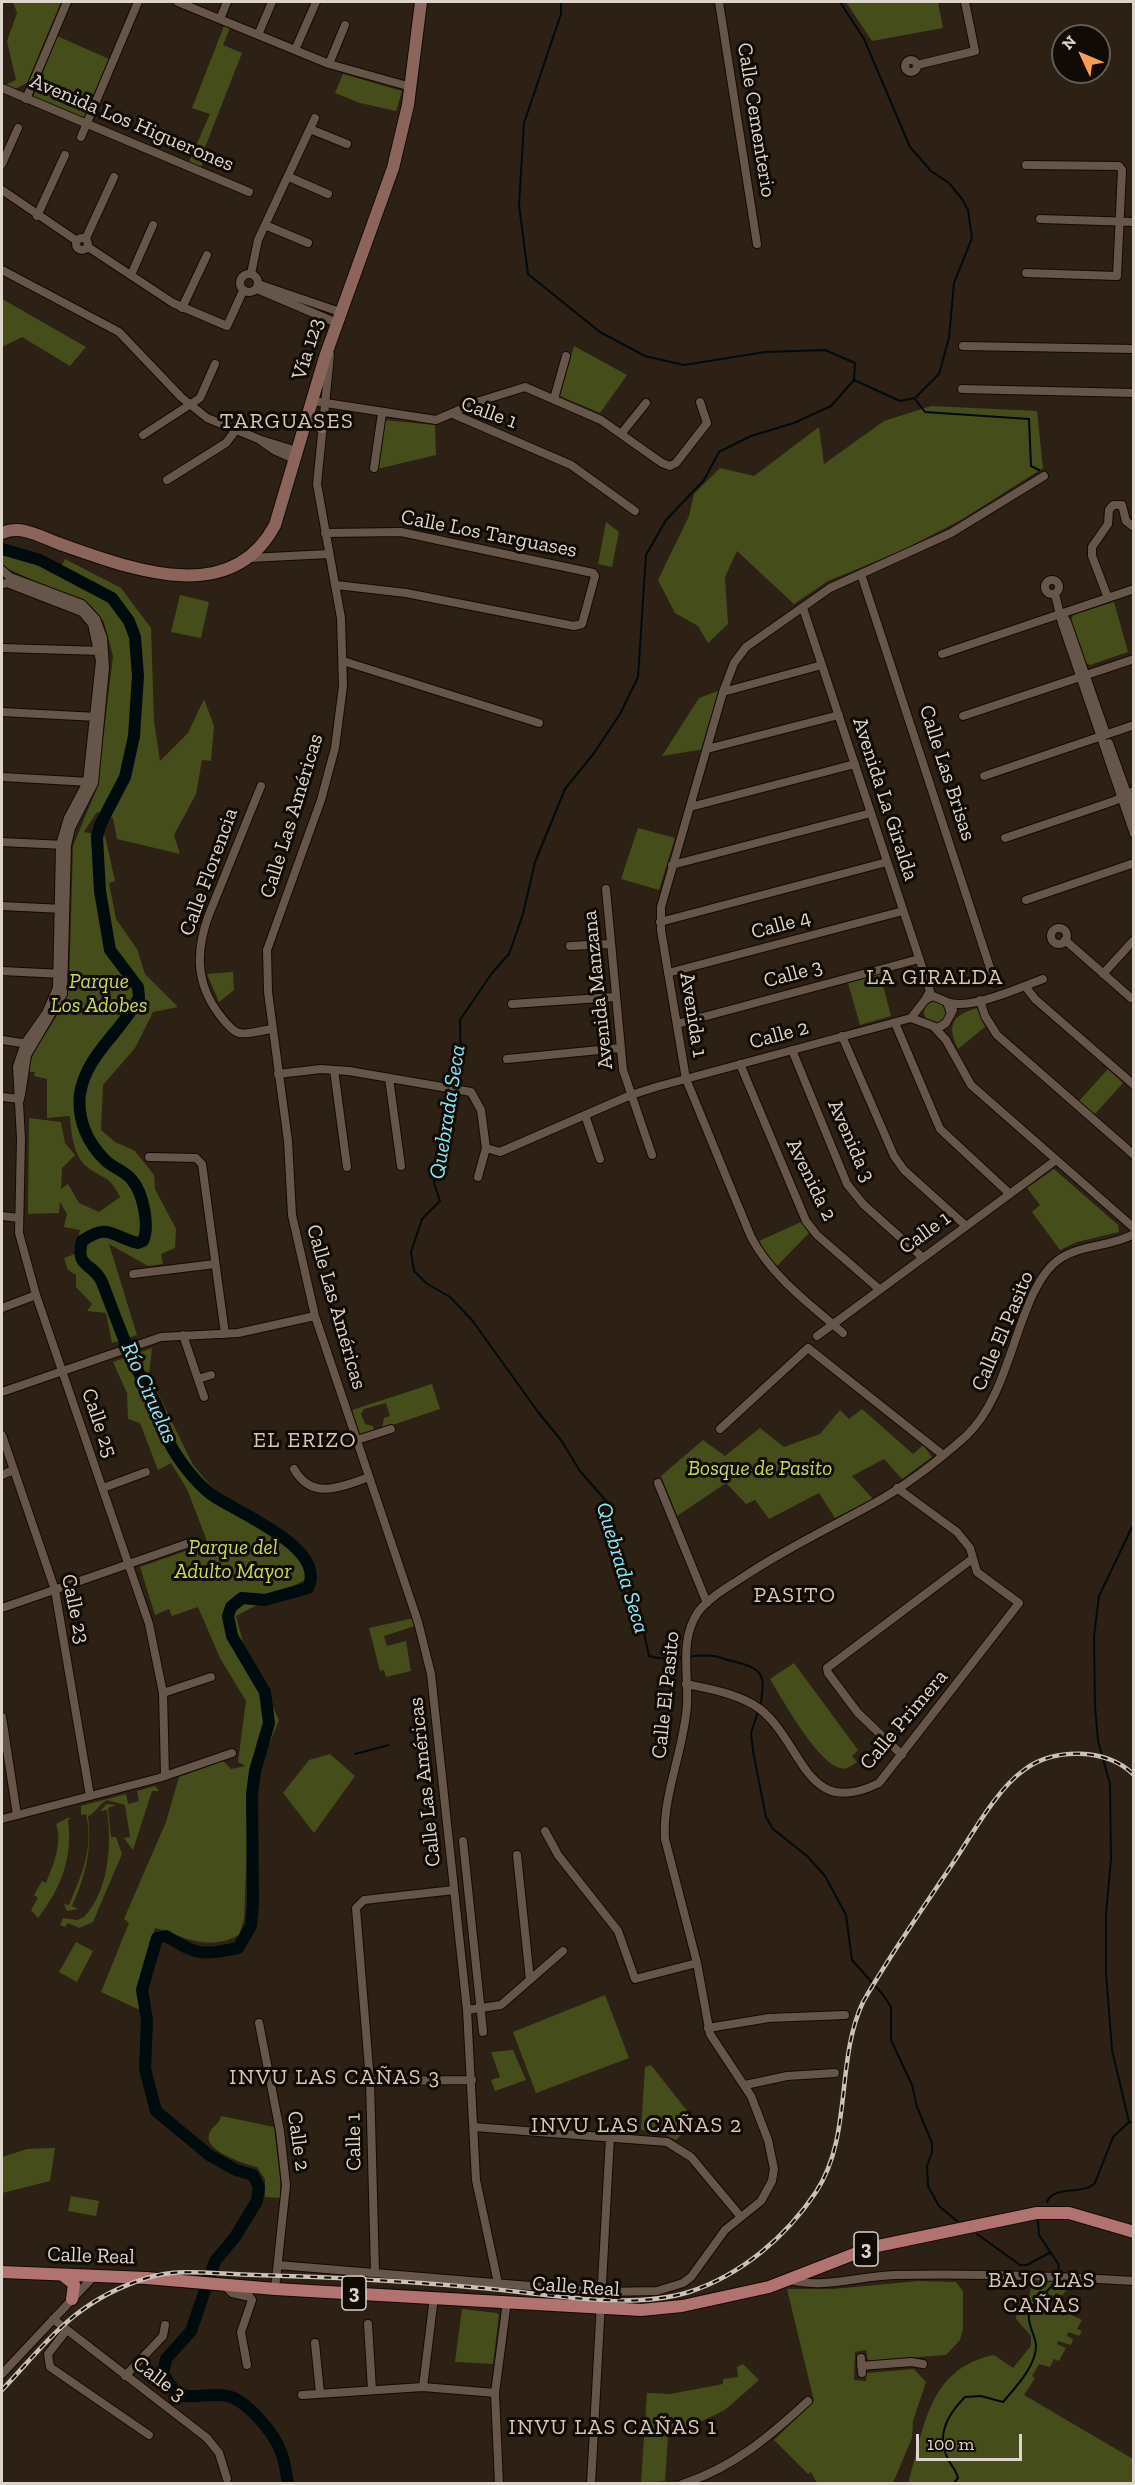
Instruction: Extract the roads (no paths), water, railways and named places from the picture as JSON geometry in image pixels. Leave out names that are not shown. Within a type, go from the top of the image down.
[{"type":"main road","name":"Vía 123","points":[[250,558],[275,525],[338,318],[393,168],[411,87],[421,2]]},
{"type":"main road","points":[[305,424],[313,422],[322,426]]},
{"type":"main road","points":[[3,531],[21,529],[75,549],[177,576],[204,576],[250,558]]},
{"type":"main road","name":"Calle Real","points":[[2,2272],[641,2310],[682,2306],[789,2280],[872,2247],[1036,2213],[1069,2213],[1134,2232]]},
{"type":"main road","points":[[64,2276],[74,2284],[72,2299]]},
{"type":"street","points":[[26,99],[67,2]]},
{"type":"street","points":[[81,138],[138,2]]},
{"type":"street","points":[[181,2],[330,64],[411,87]]},
{"type":"street","points":[[220,19],[227,2]]},
{"type":"street","points":[[258,35],[272,2]]},
{"type":"street","points":[[295,50],[316,2]]},
{"type":"street","name":"Calle Cementerio","points":[[719,2],[757,244]]},
{"type":"street","points":[[917,65],[975,51],[965,2]]},
{"type":"street","points":[[330,64],[345,25]]},
{"type":"street","name":"Avenida Los Higuerones","points":[[2,88],[249,192]]},
{"type":"street","points":[[251,274],[258,240],[315,118]]},
{"type":"street","points":[[2,164],[18,128]]},
{"type":"street","points":[[310,129],[347,144]]},
{"type":"street","points":[[37,216],[65,155]]},
{"type":"street","points":[[1026,165],[1121,168],[1121,221],[1117,276],[1026,273]]},
{"type":"street","points":[[83,242],[114,177]]},
{"type":"street","points":[[289,177],[328,194]]},
{"type":"street","points":[[2,190],[37,216],[83,242],[182,308],[227,326],[243,291],[240,279],[251,274]]},
{"type":"street","points":[[1040,219],[1134,222]]},
{"type":"street","points":[[131,275],[153,225]]},
{"type":"street","points":[[265,225],[308,243]]},
{"type":"street","points":[[182,308],[207,255]]},
{"type":"street","points":[[2,270],[119,332],[189,406],[207,418],[295,455]]},
{"type":"street","points":[[251,274],[257,279],[258,286]]},
{"type":"street","points":[[258,286],[323,306],[338,318]]},
{"type":"street","points":[[243,291],[248,293],[258,286]]},
{"type":"street","points":[[286,296],[320,318],[338,318]]},
{"type":"street","points":[[320,318],[323,306]]},
{"type":"street","name":"Calle Las Américas","points":[[331,341],[317,484],[336,585],[343,661],[337,735],[331,765],[302,856],[267,950],[272,1029],[288,1141],[292,1215],[315,1316],[418,1622],[431,1674],[467,2010],[476,2180],[498,2283]]},
{"type":"street","points":[[963,346],[1134,350]]},
{"type":"street","points":[[554,399],[566,356]]},
{"type":"street","points":[[143,435],[189,406],[205,391],[216,364]]},
{"type":"street","points":[[453,414],[518,387],[525,387],[601,420],[662,464],[670,466],[676,463],[707,423],[708,418],[700,402]]},
{"type":"street","points":[[962,389],[1134,393]]},
{"type":"street","name":"Calle 1","points":[[313,401],[436,420],[453,414],[571,465],[635,511]]},
{"type":"street","points":[[621,434],[646,403]]},
{"type":"street","points":[[374,468],[382,413]]},
{"type":"street","points":[[167,480],[226,443],[236,430]]},
{"type":"street","points":[[804,608],[830,588],[951,533],[1044,476]]},
{"type":"street","points":[[1108,598],[1092,556],[1092,547],[1108,524],[1109,510],[1116,504],[1124,508],[1126,521],[1134,527]]},
{"type":"street","name":"Calle Los Targuases","points":[[325,533],[400,532],[593,573],[595,576],[586,617],[582,624],[574,626],[406,593],[336,585]]},
{"type":"street","points":[[250,558],[329,554]]},
{"type":"street","points":[[2,570],[20,584]]},
{"type":"street","name":"Calle Las Brisas","points":[[861,574],[995,983]]},
{"type":"street","points":[[2,584],[20,584]]},
{"type":"street","name":"Calle 25","points":[[20,584],[87,608],[98,623],[102,651],[90,782],[64,845],[61,999],[28,1044],[17,1067],[20,1099],[20,1240],[61,1370],[149,1624],[163,1693],[165,1776]]},
{"type":"street","points":[[942,654],[1134,589]]},
{"type":"street","points":[[1055,594],[1062,623],[1126,797],[1134,813]]},
{"type":"street","name":"Avenida 1","points":[[804,608],[754,640],[734,663],[723,692],[672,865],[660,922],[686,1079],[759,1253],[778,1276],[843,1333]]},
{"type":"street","name":"Avenida La Giralda","points":[[804,608],[930,991]]},
{"type":"street","points":[[2,648],[102,651]]},
{"type":"street","points":[[963,716],[1134,659]]},
{"type":"street","points":[[343,661],[539,723]]},
{"type":"street","points":[[723,692],[822,665]]},
{"type":"street","points":[[2,712],[97,717]]},
{"type":"street","points":[[707,749],[839,715]]},
{"type":"street","points":[[984,776],[1134,726]]},
{"type":"street","points":[[690,807],[855,764]]},
{"type":"street","points":[[2,777],[90,782]]},
{"type":"street","name":"Calle Florencia","points":[[261,786],[201,935],[199,970],[208,999],[232,1029],[242,1033],[272,1029]]},
{"type":"street","points":[[1126,797],[1134,834]]},
{"type":"street","points":[[1005,838],[1126,797]]},
{"type":"street","points":[[672,865],[871,813]]},
{"type":"street","points":[[2,842],[64,845]]},
{"type":"street","points":[[660,922],[887,862]]},
{"type":"street","points":[[1026,900],[1134,863]]},
{"type":"street","name":"Avenida Manzana","points":[[606,889],[622,1070],[652,1155]]},
{"type":"street","points":[[2,906],[63,909]]},
{"type":"street","name":"Calle 4","points":[[668,974],[903,910]]},
{"type":"street","points":[[1065,940],[1131,998]]},
{"type":"street","points":[[1103,974],[1134,940]]},
{"type":"street","points":[[570,945],[610,944]]},
{"type":"street","name":"Calle 3","points":[[677,1024],[919,959]]},
{"type":"street","points":[[2,971],[62,974]]},
{"type":"street","points":[[1043,978],[1025,986],[958,1005],[947,1002],[930,991],[911,1018],[930,1025],[946,1040],[971,1085],[1134,1228]]},
{"type":"street","points":[[1025,986],[1035,999],[1134,1085]]},
{"type":"street","points":[[512,1004],[615,997]]},
{"type":"street","points":[[923,1004],[938,997]]},
{"type":"street","points":[[980,1000],[985,1016],[997,1035],[1134,1155]]},
{"type":"street","points":[[947,1002],[951,1014]]},
{"type":"street","points":[[923,1004],[930,1025]]},
{"type":"street","points":[[946,1040],[946,1023],[958,1005]]},
{"type":"street","name":"Calle 2","points":[[486,1148],[500,1152],[585,1114],[656,1087],[911,1018]]},
{"type":"street","points":[[895,1023],[940,1129],[1010,1194]]},
{"type":"street","points":[[930,1025],[946,1023]]},
{"type":"street","points":[[842,1036],[899,1164],[966,1226]]},
{"type":"street","points":[[2,1040],[28,1044]]},
{"type":"street","points":[[507,1059],[620,1048]]},
{"type":"street","name":"Avenida 3","points":[[792,1050],[847,1184],[863,1204],[922,1257]]},
{"type":"street","name":"Avenida 2","points":[[740,1065],[806,1221],[817,1235],[879,1289]]},
{"type":"street","points":[[278,1074],[334,1070],[446,1086],[471,1092],[478,1101],[486,1148],[478,1177]]},
{"type":"street","points":[[334,1070],[347,1167]]},
{"type":"street","points":[[389,1078],[401,1166]]},
{"type":"street","points":[[2,1097],[20,1099]]},
{"type":"street","points":[[585,1114],[600,1159]]},
{"type":"street","points":[[149,1157],[200,1160],[225,1334]]},
{"type":"street","name":"Calle 1","points":[[817,1336],[1056,1161]]},
{"type":"street","points":[[2,1216],[19,1218]]},
{"type":"street","name":"Calle El Pasito","points":[[498,2283],[602,2292],[648,2292],[683,2283],[697,2271],[717,2239],[768,2192],[774,2169],[762,2120],[745,2085],[708,2028],[697,1963],[668,1861],[664,1832],[684,1730],[687,1647],[693,1623],[707,1603],[788,1548],[872,1504],[897,1488],[966,1436],[988,1412],[996,1397],[1034,1294],[1051,1266],[1060,1258],[1077,1251],[1116,1242],[1134,1234]]},
{"type":"street","points":[[133,1274],[215,1264]]},
{"type":"street","points":[[2,1308],[36,1295]]},
{"type":"street","points":[[2,1392],[141,1343],[183,1335],[225,1334],[273,1328],[315,1316]]},
{"type":"street","points":[[183,1335],[204,1397]]},
{"type":"street","points":[[720,1429],[808,1348],[943,1455]]},
{"type":"street","points":[[198,1379],[211,1375]]},
{"type":"street","points":[[357,1440],[390,1429]]},
{"type":"street","name":"Calle 23","points":[[2,1435],[55,1590],[90,1796]]},
{"type":"street","points":[[294,1468],[304,1482],[321,1490],[333,1489],[369,1477]]},
{"type":"street","points":[[2,1474],[13,1470]]},
{"type":"street","points":[[103,1488],[146,1472]]},
{"type":"street","points":[[658,1483],[707,1603]]},
{"type":"street","points":[[897,1488],[957,1532],[970,1548],[972,1559],[827,1668],[828,1673],[858,1713],[902,1755]]},
{"type":"street","points":[[2,1608],[192,1542]]},
{"type":"street","name":"Calle Primera","points":[[686,1684],[723,1693],[754,1706],[765,1715],[810,1776],[827,1791],[842,1794],[861,1792],[879,1783],[930,1715],[1018,1608],[1019,1603],[1015,1598],[977,1572],[972,1559]]},
{"type":"street","points":[[163,1693],[211,1677]]},
{"type":"street","points":[[2,1717],[17,1815]]},
{"type":"street","points":[[2,1819],[165,1776],[232,1754]]},
{"type":"street","points":[[545,1831],[558,1855],[618,1931],[635,1979],[697,1963]]},
{"type":"street","name":"Calle Las Américas","points":[[463,1841],[483,2032]]},
{"type":"street","points":[[517,1855],[530,1980]]},
{"type":"street","name":"Calle 1","points":[[375,2272],[370,2081],[356,1912],[358,1904],[364,1900],[454,1890]]},
{"type":"street","points":[[457,1915],[470,1914]]},
{"type":"street","points":[[467,2010],[501,2005],[563,1951]]},
{"type":"street","points":[[708,2028],[769,2018],[845,2015]]},
{"type":"street","name":"Calle 2","points":[[259,2023],[285,2166],[286,2185],[275,2289]]},
{"type":"street","points":[[745,2085],[787,2076],[836,2073]]},
{"type":"street","points":[[370,2081],[472,2080]]},
{"type":"street","points":[[474,2127],[651,2139],[678,2146],[691,2157],[741,2217]]},
{"type":"street","points":[[591,2484],[610,2137]]},
{"type":"street","points":[[278,2265],[498,2283]]},
{"type":"street","points":[[789,2280],[818,2284],[891,2275],[1051,2276],[1134,2281]]},
{"type":"street","points":[[2,2374],[94,2276]]},
{"type":"street","points":[[224,2285],[232,2293],[250,2297],[252,2300],[241,2332],[247,2365]]},
{"type":"street","points":[[423,2387],[434,2297]]},
{"type":"street","points":[[499,2484],[495,2393],[507,2301]]},
{"type":"street","name":"Calle 3","points":[[53,2319],[207,2438],[219,2453],[227,2479]]},
{"type":"street","points":[[368,2324],[372,2390]]},
{"type":"street","points":[[125,2376],[163,2336],[165,2325]]},
{"type":"street","points":[[66,2331],[48,2354],[48,2363],[54,2371],[149,2435]]},
{"type":"street","points":[[315,2343],[320,2393]]},
{"type":"street","points":[[861,2366],[911,2362],[923,2364]]},
{"type":"street","points":[[302,2395],[423,2387],[495,2393]]},
{"type":"street","points":[[682,2484],[714,2472],[754,2448],[808,2401]]},
{"type":"waterway","name":"Quebrada Seca","points":[[454,1086],[461,1064],[460,1020],[492,973],[509,954],[523,914],[535,862],[565,789],[594,753],[620,714],[638,677],[646,555],[666,520],[704,480],[719,452],[751,436],[794,423],[831,406],[854,380],[855,363],[825,350],[765,352],[684,365],[645,356],[600,332],[528,274],[519,205],[524,123],[561,14],[561,2]]},
{"type":"waterway","points":[[840,2],[864,39],[910,147],[931,171],[949,183],[962,199],[968,210],[972,238],[954,283],[949,338],[939,374],[915,398],[900,401],[854,380]]},
{"type":"waterway","points":[[915,399],[925,412],[1029,419],[1031,466],[1039,470]]},
{"type":"waterway","name":"Río Ciruelas","points":[[2,549],[40,560],[112,598],[129,621],[135,637],[138,676],[134,736],[125,777],[100,825],[97,837],[100,891],[110,950],[138,987],[139,997],[90,1067],[80,1094],[80,1113],[85,1131],[94,1147],[106,1161],[127,1175],[136,1186],[144,1210],[146,1227],[143,1241],[138,1243],[105,1232],[91,1235],[82,1241],[81,1256],[102,1282],[131,1356],[159,1411],[167,1438],[182,1464],[212,1495],[277,1533],[293,1546],[305,1559],[311,1573],[308,1588],[265,1600],[242,1598],[231,1607],[228,1616],[232,1636],[265,1692],[269,1723],[255,1771],[252,1794],[253,1904],[251,1926],[238,1948],[216,1952],[194,1950],[166,1936],[157,1938],[142,1990],[147,2020],[145,2069],[156,2111],[209,2155],[236,2170],[253,2175],[259,2187],[257,2201],[235,2237],[215,2261],[191,2331],[166,2359],[163,2374],[177,2394],[227,2396],[251,2410],[277,2444],[284,2460],[288,2484]]},
{"type":"waterway","name":"Quebrada Seca","points":[[453,1091],[443,1128],[434,1183],[440,1201],[422,1219],[411,1252],[414,1271],[426,1283],[450,1297],[472,1320],[561,1440],[580,1471],[607,1502],[616,1547],[643,1628],[649,1656],[665,1659],[714,1656],[751,1667],[757,1670],[762,1680],[760,1707]]},
{"type":"waterway","points":[[1129,2122],[1112,2050],[1106,1973],[1106,1915],[1111,1859],[1110,1784],[1098,1741],[1094,1636],[1099,1596],[1134,1523]]},
{"type":"waterway","name":"Quebrada Seca","points":[[758,1712],[751,1733],[766,1817],[773,1829],[807,1856],[825,1876],[846,1915],[852,1960],[891,2007],[891,2040],[912,2085],[917,2107],[932,2143],[932,2152],[927,2166],[928,2186],[939,2206],[957,2221]]},
{"type":"waterway","points":[[355,1754],[389,1745]]},
{"type":"waterway","points":[[1047,2202],[1056,2193],[1083,2189],[1095,2183],[1113,2137],[1129,2122],[1134,2123]]},
{"type":"waterway","points":[[1038,2221],[1039,2235],[1059,2265],[1057,2275]]},
{"type":"waterway","name":"Quebrada Seca","points":[[977,2234],[1020,2265],[1027,2265],[1051,2252]]},
{"type":"waterway","points":[[953,2484],[958,2478],[947,2457],[943,2440],[949,2417],[965,2397],[981,2396],[1003,2402],[1019,2383],[1035,2353],[1036,2345],[1029,2322],[1029,2313],[1034,2304],[1056,2280]]},
{"type":"railway","points":[[2,2390],[50,2338],[83,2310],[122,2287],[160,2275],[201,2272],[368,2280],[613,2300],[640,2300],[689,2292],[727,2276],[776,2239],[804,2209],[816,2192],[835,2147],[849,2049],[854,2025],[863,2002],[896,1948],[1004,1788],[1024,1770],[1036,1763],[1065,1754],[1095,1755],[1123,1766],[1134,1775]]},
{"type":"district","name":"TARGUASES","points":[[287,422]]},
{"type":"district","name":"LA GIRALDA","points":[[935,978]]},
{"type":"district","name":"EL ERIZO","points":[[305,1441]]},
{"type":"district","name":"PASITO","points":[[795,1596]]},
{"type":"district","name":"INVU LAS CAÑAS 3","points":[[335,2078]]},
{"type":"district","name":"INVU LAS CAÑAS 2","points":[[637,2126]]},
{"type":"district","name":"BAJO LAS CAÑAS","points":[[1042,2294]]},
{"type":"district","name":"INVU LAS CAÑAS 1","points":[[613,2428]]},
{"type":"park label","name":"Parque Los Adobes","points":[[99,994]]},
{"type":"park label","name":"Bosque de Pasito","points":[[760,1469]]},
{"type":"park label","name":"Parque del Adulto Mayor","points":[[233,1560]]}]
